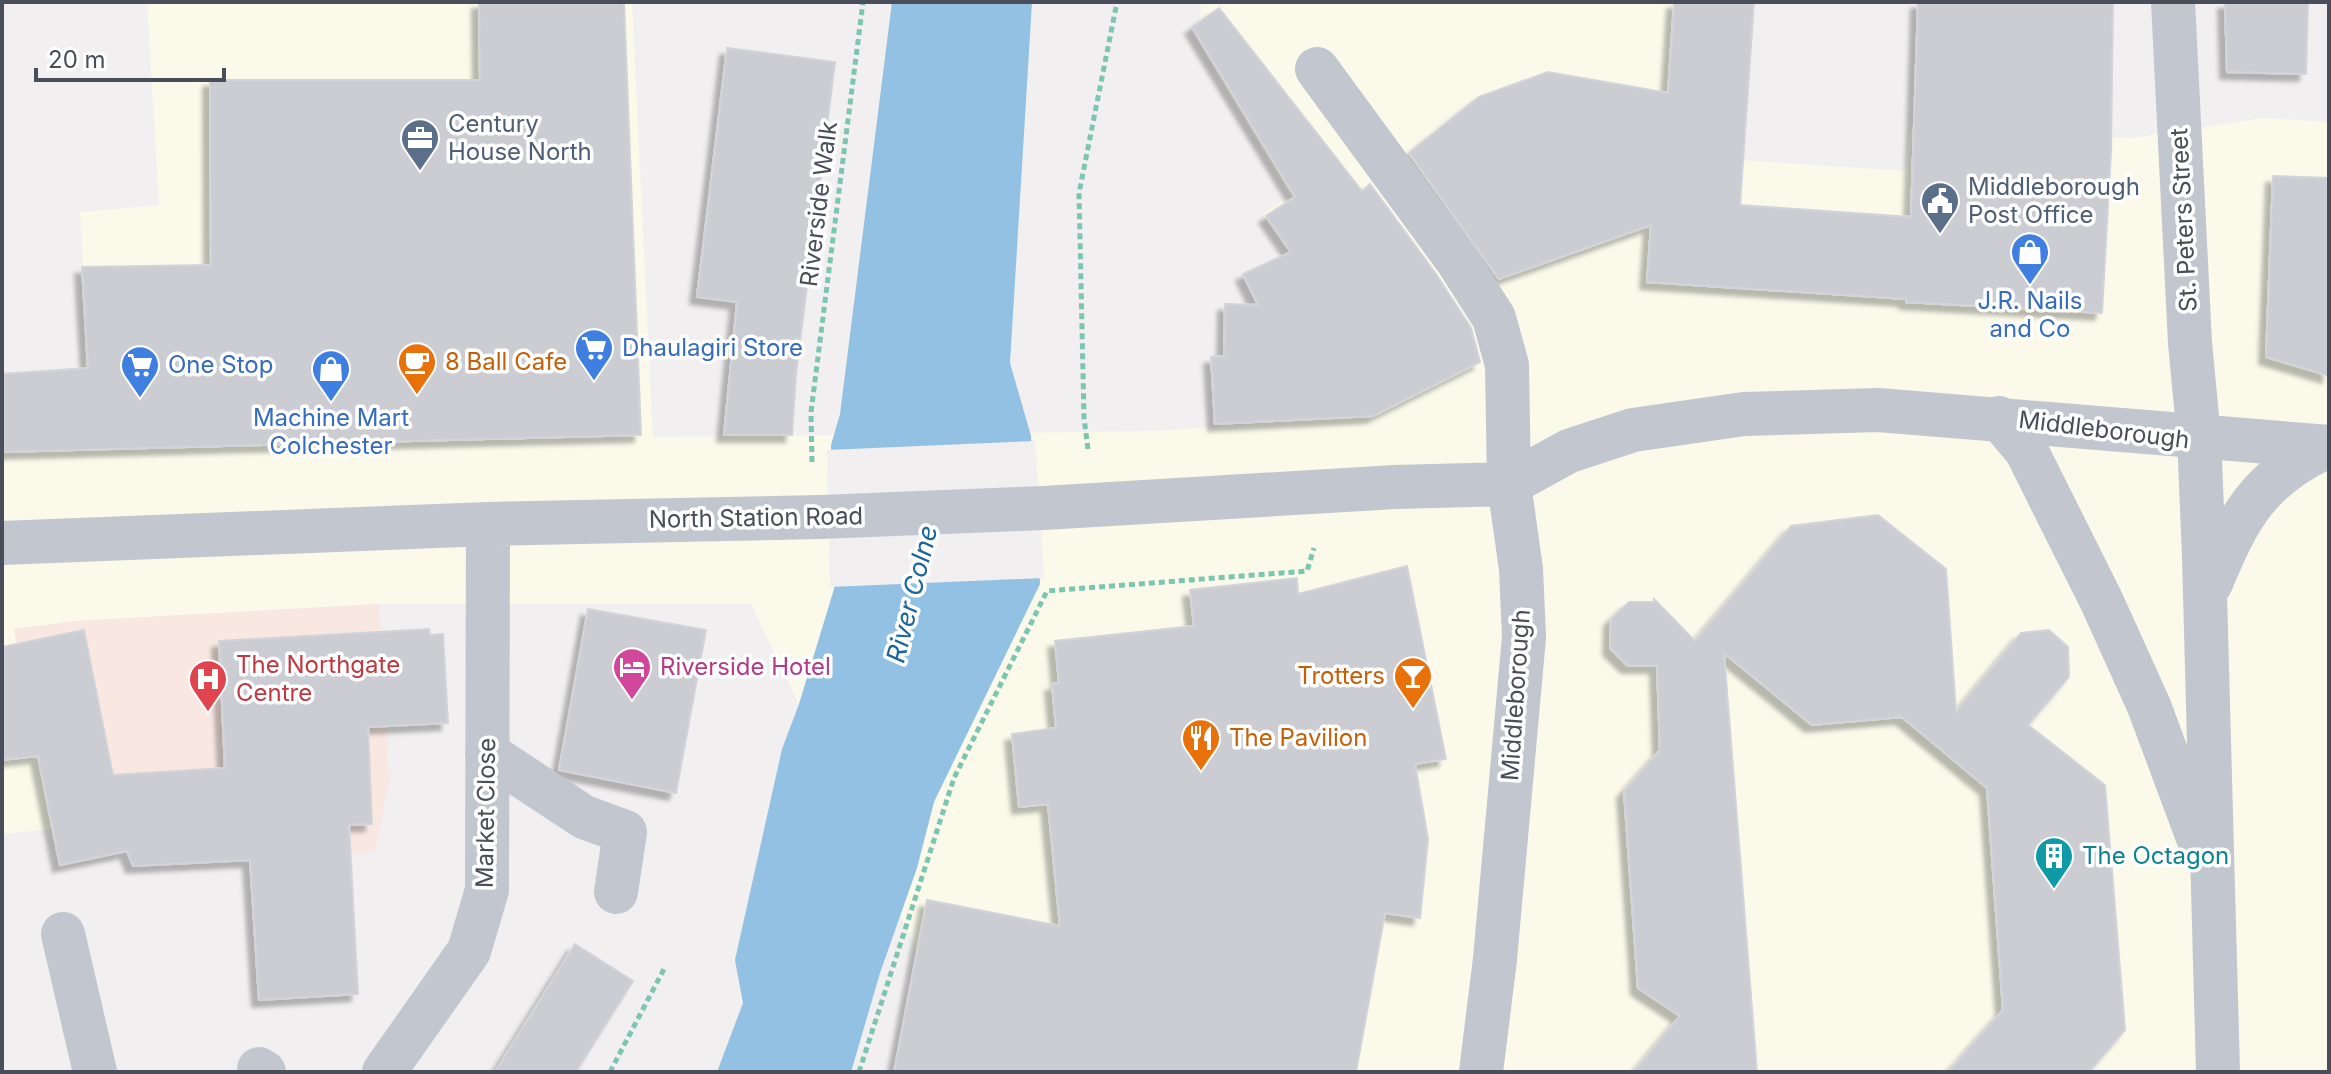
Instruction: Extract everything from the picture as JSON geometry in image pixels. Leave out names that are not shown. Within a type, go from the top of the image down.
[{"type":"street","name":"St. Peters Street","points":[[2173,2],[2190,343],[2199,437]]},
{"type":"street","points":[[1317,69],[1457,260],[1494,318],[1507,365],[1509,484]]},
{"type":"street","name":"Middleborough","points":[[1481,1072],[1495,959],[1524,637],[1521,569],[1509,484],[1569,451],[1633,430],[1744,414],[1878,410],[2199,437],[2218,1072]]},
{"type":"street","name":"Middleborough","points":[[1999,418],[2026,450],[2108,615],[2149,706],[2211,875]]},
{"type":"street","points":[[2199,437],[2328,447]]},
{"type":"street","name":"Middleborough","points":[[2206,595],[2227,541],[2248,506],[2297,460],[2328,447]]},
{"type":"street","name":"North Station Road","points":[[2,543],[488,524],[821,517],[1044,508],[1395,487],[1509,484]]},
{"type":"street","name":"Market Close","points":[[384,1072],[469,951],[487,890],[488,524]]},
{"type":"street","points":[[487,753],[584,817],[625,832],[616,892]]},
{"type":"street","points":[[63,934],[95,1072]]},
{"type":"path","name":"Riverside Walk","points":[[813,451],[811,412],[863,2]]},
{"type":"path","points":[[1088,445],[1084,418],[1079,193],[1117,2]]},
{"type":"path","points":[[859,1072],[954,778],[1047,591],[1307,571],[1314,549]]},
{"type":"path","points":[[610,1072],[664,969]]},
{"type":"shaded area","points":[[147,2],[632,2],[653,437],[1155,431],[1369,416],[1310,285],[1262,214],[1290,196],[1199,43],[1201,2],[1674,2],[1664,155],[1906,171],[1910,130],[2133,138],[2263,118],[2329,122],[2329,1072],[907,1072],[931,980],[751,604],[379,604],[75,621],[14,629],[53,829],[2,834],[2,374],[84,368],[86,324],[80,212],[159,205]]},
{"type":"shaded area","name":"The Northgate Centre","points":[[379,604],[389,782],[375,852],[133,866],[127,851],[60,865],[14,629],[75,621]]},
{"type":"water","name":"River Colne","points":[[892,2],[1032,2],[1010,363],[1031,436],[1040,584],[934,802],[917,868],[880,973],[851,1072],[717,1072],[743,1003],[735,960],[782,749],[834,589],[831,445],[840,414]]},
{"type":"pier","points":[[1035,441],[1044,578],[830,587],[827,450]]},
{"type":"building","name":"Century House North","points":[[479,2],[624,2],[641,435],[2,452],[2,374],[88,368],[82,267],[211,265],[210,80],[480,80]]},
{"type":"building","points":[[1674,2],[1754,2],[1740,205],[1911,217],[1918,2],[2113,2],[2111,152],[2102,313],[1647,282],[1651,225],[1499,279],[1409,153],[1479,97],[1548,72],[1668,93]]},
{"type":"building","points":[[2225,2],[2308,2],[2306,74],[2227,72]]},
{"type":"building","points":[[1219,8],[1362,191],[1370,184],[1471,328],[1480,362],[1373,416],[1215,424],[1211,357],[1224,356],[1225,304],[1258,305],[1243,274],[1291,252],[1266,216],[1295,197],[1192,27]]},
{"type":"building","points":[[727,48],[835,62],[796,374],[792,435],[724,435],[737,302],[697,297]]},
{"type":"building","points":[[2273,176],[2329,178],[2329,376],[2266,357]]},
{"type":"building","name":"The Octagon","points":[[1878,515],[1946,569],[1956,712],[2021,633],[2049,630],[2068,647],[2069,677],[2028,725],[2105,785],[2125,1030],[2089,1072],[1948,1072],[2003,1010],[1987,788],[1902,717],[1812,725],[1724,653],[1757,1072],[1634,1072],[1680,1016],[1638,988],[1624,791],[1660,750],[1657,666],[1628,666],[1610,648],[1611,619],[1629,602],[1654,602],[1654,599],[1695,641],[1791,526]]},
{"type":"building","points":[[1407,566],[1446,759],[1415,764],[1428,839],[1420,918],[1385,913],[1356,1072],[894,1072],[927,900],[1060,926],[1048,804],[1019,807],[1012,734],[1056,728],[1052,684],[1059,683],[1055,641],[1194,626],[1190,590],[1297,578],[1298,594]]},
{"type":"building","name":"Riverside Hotel","points":[[588,609],[706,630],[676,793],[559,770]]},
{"type":"building","name":"The Northgate Centre","points":[[429,629],[430,635],[443,634],[448,723],[368,727],[372,824],[349,825],[358,994],[259,1000],[250,860],[133,866],[127,851],[60,865],[38,756],[2,760],[2,647],[84,630],[113,775],[225,768],[219,641]]},
{"type":"building","points":[[575,944],[633,981],[576,1072],[495,1072]]},
{"type":"place","name":"Century House North","points":[[420,172]]},
{"type":"place","name":"Middleborough Post Office","points":[[1940,235]]},
{"type":"place","name":"J.R. Nails and Co","points":[[2030,286]]},
{"type":"place","name":"Dhaulagiri Store","points":[[594,382]]},
{"type":"place","name":"8 Ball Cafe","points":[[417,396]]},
{"type":"place","name":"One Stop","points":[[140,399]]},
{"type":"place","name":"Machine Mart Colchester","points":[[331,403]]},
{"type":"place","name":"Riverside Hotel","points":[[632,701]]},
{"type":"place","name":"Trotters","points":[[1413,710]]},
{"type":"place","name":"The Northgate Centre","points":[[208,713]]},
{"type":"place","name":"The Pavilion","points":[[1201,772]]},
{"type":"place","name":"The Octagon","points":[[2054,890]]}]
